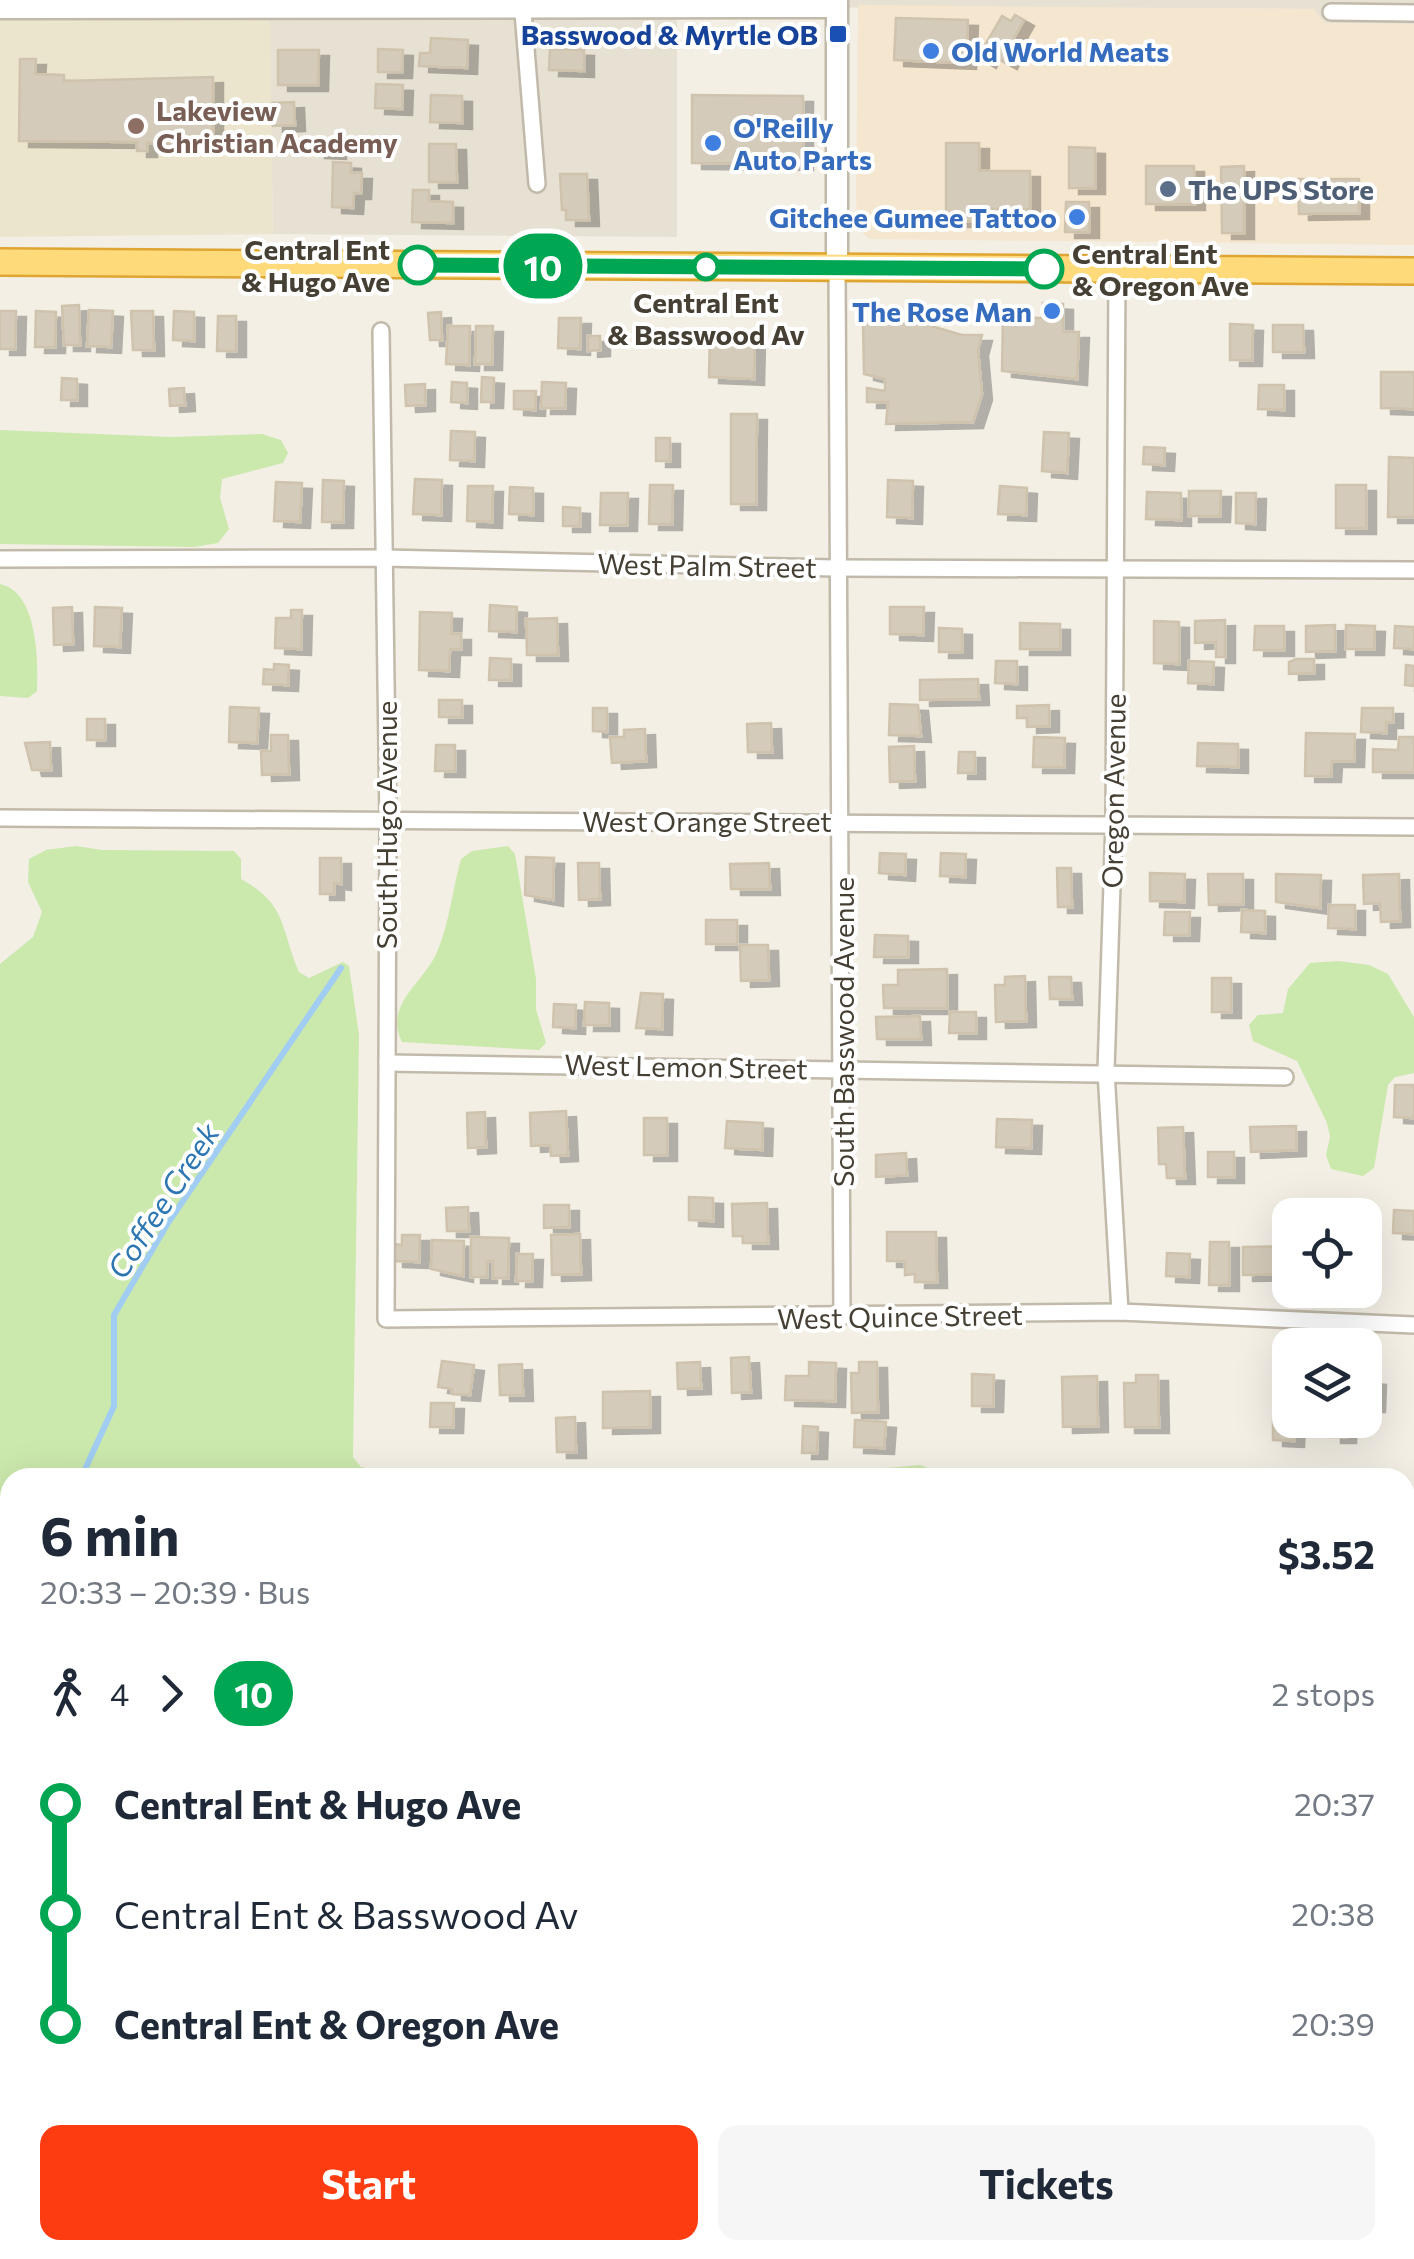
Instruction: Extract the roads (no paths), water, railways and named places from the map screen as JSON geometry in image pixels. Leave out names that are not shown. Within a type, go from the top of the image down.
[{"type":"highway","points":[[0,262],[1414,271]]},
{"type":"street","points":[[522,3],[536,184]]},
{"type":"street","points":[[0,8],[837,3],[837,267]]},
{"type":"street","points":[[1331,12],[1414,13]]},
{"type":"street","name":"South Basswood Avenue","points":[[837,267],[835,568],[843,821],[842,1317]]},
{"type":"street","name":"Oregon Avenue","points":[[1117,270],[1114,822],[1106,1071],[1120,1312]]},
{"type":"street","name":"South Hugo Avenue","points":[[381,330],[388,821],[386,1319]]},
{"type":"street","name":"West Palm Street","points":[[0,559],[383,558],[835,568],[1414,570]]},
{"type":"street","name":"West Orange Street","points":[[0,818],[1114,822],[1414,827]]},
{"type":"street","name":"West Lemon Street","points":[[387,1063],[1106,1071],[1285,1077]]},
{"type":"street","name":"West Quince Street","points":[[386,1319],[1120,1312],[1414,1325]]},
{"type":"waterway","name":"Coffee Creek","points":[[86,1468],[114,1406],[114,1315],[168,1223],[341,968]]},
{"type":"place","name":"Basswood & Myrtle OB","points":[[838,34]]},
{"type":"place","name":"Old World Meats","points":[[931,51]]},
{"type":"place","name":"Lakeview Christian Academy","points":[[136,126]]},
{"type":"place","name":"O'Reilly Auto Parts","points":[[713,143]]},
{"type":"place","name":"The UPS Store","points":[[1168,189]]},
{"type":"place","name":"Gitchee Gumee Tattoo","points":[[1077,217]]},
{"type":"place","name":"Central Ent & Hugo Ave","points":[[418,265]]},
{"type":"place","name":"Central Ent & Basswood Av","points":[[706,267]]},
{"type":"place","name":"Central Ent & Oregon Ave","points":[[1044,269]]},
{"type":"place","name":"The Rose Man","points":[[1052,311]]}]
